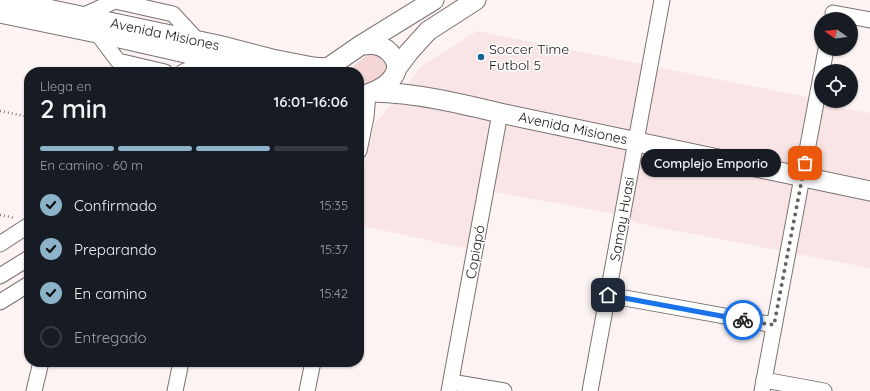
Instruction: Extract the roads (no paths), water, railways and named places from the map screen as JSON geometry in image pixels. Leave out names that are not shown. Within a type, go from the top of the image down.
[{"type":"main road","name":"Avenida Misiones","points":[[5,0],[91,9],[198,41],[272,59],[313,67]]},
{"type":"main road","points":[[367,94],[380,88],[391,80],[408,52],[428,31],[476,0]]},
{"type":"main road","points":[[327,67],[431,1]]},
{"type":"main road","name":"Avenida Misiones","points":[[0,13],[97,33],[245,67]]},
{"type":"main road","name":"Avenida Misiones","points":[[360,45],[370,44],[383,47],[391,55],[397,68],[408,81],[440,98]]},
{"type":"main road","name":"Avenida Misiones","points":[[367,94],[395,92],[440,98],[500,113],[870,191]]},
{"type":"street","name":"Samay Huasi","points":[[590,391],[662,0]]},
{"type":"street","points":[[91,9],[115,1],[141,3],[173,14],[198,41]]},
{"type":"street","points":[[833,11],[870,20]]},
{"type":"street","points":[[97,33],[118,61],[144,67]]},
{"type":"street","points":[[195,67],[214,59]]},
{"type":"street","points":[[364,127],[367,94]]},
{"type":"street","points":[[815,108],[763,386],[824,391]]},
{"type":"street","name":"Copiapó","points":[[450,386],[500,113]]},
{"type":"street","points":[[0,244],[24,228]]},
{"type":"street","points":[[0,276],[24,261]]},
{"type":"street","points":[[0,302],[24,287]]},
{"type":"street","points":[[608,295],[774,325]]},
{"type":"street","points":[[34,391],[40,367]]},
{"type":"street","points":[[175,391],[181,367]]},
{"type":"street","points":[[307,391],[312,367]]},
{"type":"street","points":[[450,386],[504,391]]},
{"type":"place","name":"Soccer Time Futbol 5","points":[[481,57]]},
{"type":"place","name":"Complejo Emporio","points":[[805,163]]}]
